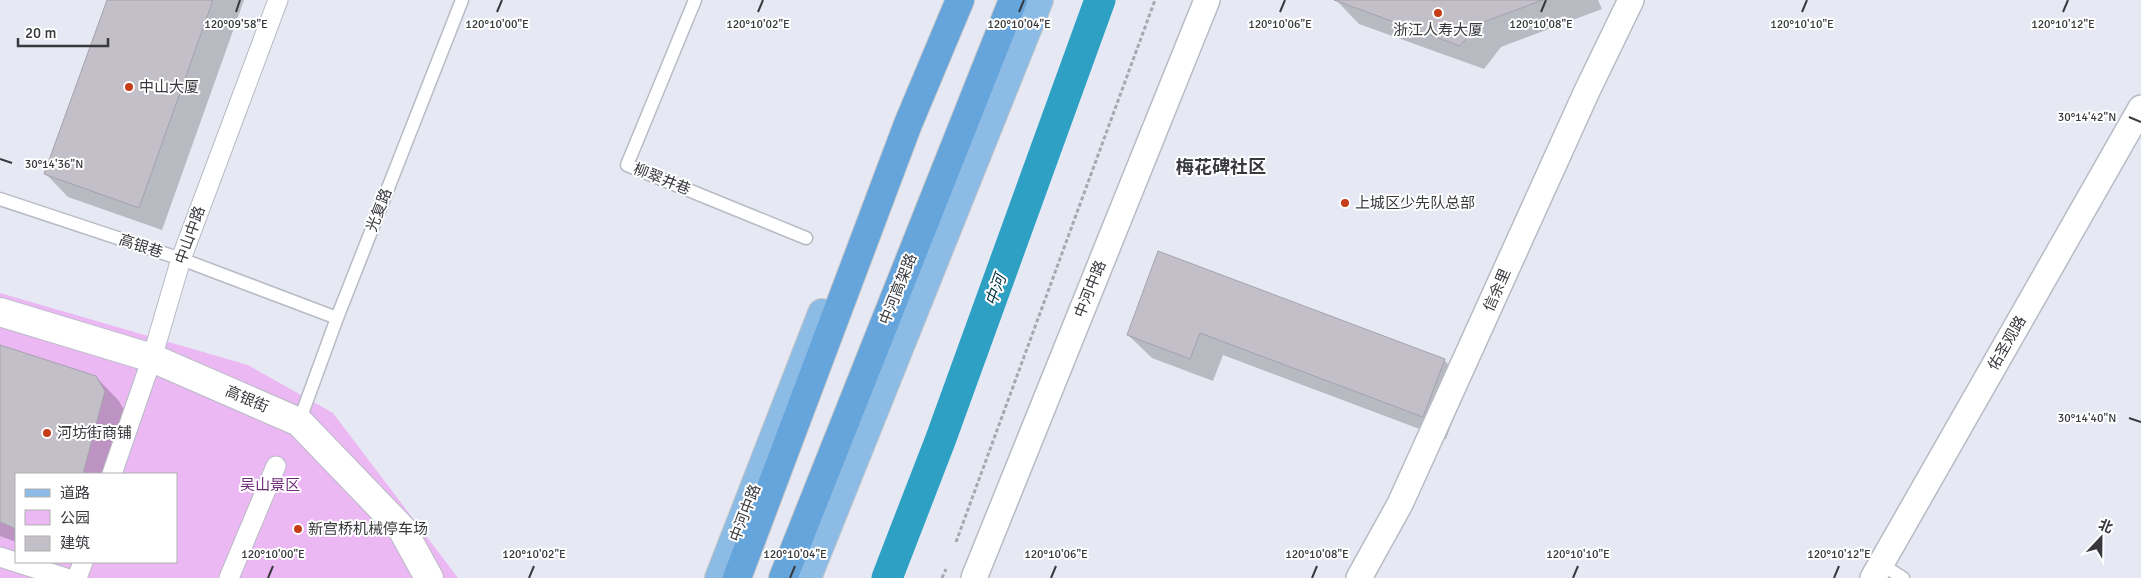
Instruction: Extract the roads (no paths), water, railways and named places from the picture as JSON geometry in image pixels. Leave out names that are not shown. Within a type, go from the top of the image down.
[{"type":"highway","points":[[737,578],[908,124],[960,0]]},
{"type":"highway","name":"中河高架路","points":[[783,578],[1014,0]]},
{"type":"highway","points":[[720,578],[764,506]]},
{"type":"highway","points":[[794,578],[806,522]]},
{"type":"main road","name":"中河中路","points":[[720,578],[945,0]]},
{"type":"main road","points":[[807,578],[1039,0]]},
{"type":"street","name":"中山中路","points":[[112,473],[152,358],[181,259],[278,0]]},
{"type":"street","name":"中河中路","points":[[974,578],[1207,0]]},
{"type":"street","name":"信余里","points":[[1359,578],[1400,504],[1587,91],[1631,0]]},
{"type":"street","name":"佑圣观路","points":[[1877,571],[2141,108]]},
{"type":"street","name":"高银街","points":[[0,312],[152,358],[299,422],[402,529],[430,578]]},
{"type":"street","points":[[229,578],[276,466]]},
{"type":"street","points":[[0,557],[15,562]]},
{"type":"street","points":[[19,563],[66,578]]},
{"type":"street","points":[[77,578],[83,563]]},
{"type":"lane","name":"光复路","points":[[299,422],[337,318],[462,0]]},
{"type":"lane","name":"柳翠井巷","points":[[696,0],[627,165],[806,238]]},
{"type":"lane","name":"高银巷","points":[[0,199],[181,259],[337,318]]},
{"type":"lane","points":[[1877,571],[1903,578]]},
{"type":"waterway","name":"中河","points":[[887,578],[940,441],[1100,0]]},
{"type":"place","name":"浙江人寿大厦","points":[[1438,13]]},
{"type":"place","name":"中山大厦","points":[[129,87]]},
{"type":"place","name":"上城区少先队总部","points":[[1345,203]]},
{"type":"place","name":"河坊街商铺","points":[[47,433]]},
{"type":"place","name":"新宫桥机械停车场","points":[[298,529]]},
{"type":"district","name":"梅花碑社区","points":[[1221,167]]},
{"type":"park label","name":"吴山景区","points":[[270,485]]}]
